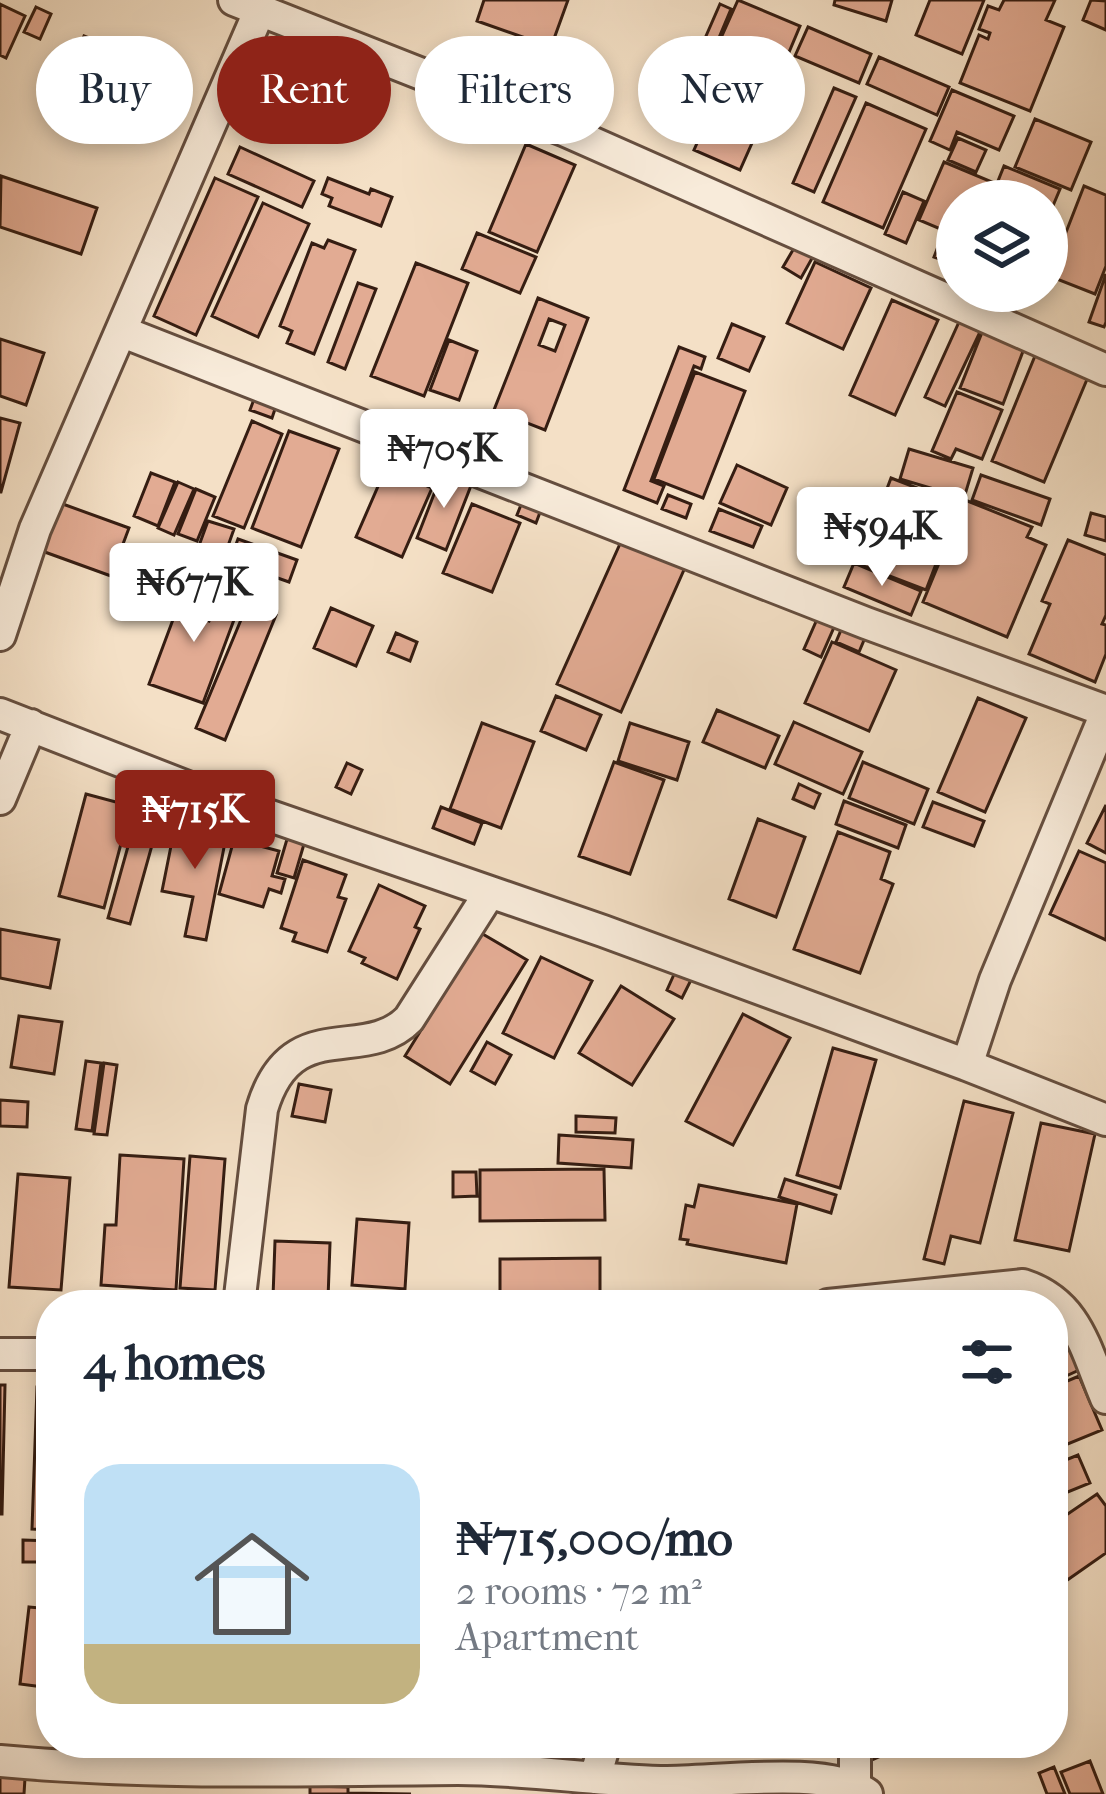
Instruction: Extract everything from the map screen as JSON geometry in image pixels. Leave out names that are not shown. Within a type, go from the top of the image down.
[{"type":"street","points":[[0,635],[35,529],[123,332],[246,6],[566,131],[1106,370]]},
{"type":"street","points":[[123,332],[1106,712],[995,980],[968,1066]]},
{"type":"street","points":[[0,714],[195,790],[490,892],[1106,1120]]},
{"type":"street","points":[[0,799],[31,725]]},
{"type":"street","points":[[241,1290],[262,1109],[271,1077],[328,1042],[397,1031],[490,892]]},
{"type":"street","points":[[974,1290],[1023,1285],[1039,1290]]},
{"type":"street","points":[[1068,1313],[1106,1398]]},
{"type":"street","points":[[0,1354],[36,1354]]},
{"type":"street","points":[[0,1761],[158,1758]]},
{"type":"street","points":[[212,1758],[267,1783],[803,1777],[861,1790],[858,1758]]},
{"type":"street","points":[[595,1778],[601,1758]]},
{"type":"building","points":[[484,0],[568,0],[555,36],[520,36],[477,21]]},
{"type":"building","points":[[738,0],[800,26],[796,36],[722,36]]},
{"type":"building","points":[[835,0],[892,0],[886,21],[834,5]]},
{"type":"building","points":[[930,0],[984,0],[962,54],[916,35]]},
{"type":"building","points":[[1004,0],[1055,0],[1046,20],[1064,27],[1030,111],[960,83],[979,35],[988,39],[990,33],[979,29],[988,6],[999,10]]},
{"type":"building","points":[[1091,0],[1106,1],[1106,30],[1083,20]]},
{"type":"building","points":[[0,4],[25,16],[6,58],[0,55]]},
{"type":"building","points":[[720,4],[731,9],[720,36],[706,36]]},
{"type":"building","points":[[36,7],[51,14],[41,36],[24,32]]},
{"type":"building","points":[[808,27],[871,54],[859,83],[805,60]]},
{"type":"building","points":[[879,57],[949,87],[937,115],[867,84]]},
{"type":"building","points":[[834,88],[856,97],[814,192],[793,183]]},
{"type":"building","points":[[952,90],[1014,116],[999,150],[957,132],[950,150],[930,141]]},
{"type":"building","points":[[866,103],[926,129],[883,228],[823,202]]},
{"type":"building","points":[[1035,119],[1091,142],[1071,190],[1068,180],[1047,180],[1015,167]]},
{"type":"building","points":[[958,138],[986,150],[976,172],[948,160]]},
{"type":"building","points":[[526,144],[575,165],[537,252],[489,232]]},
{"type":"building","points":[[697,144],[752,144],[740,170],[694,150]]},
{"type":"building","points":[[240,147],[314,181],[302,207],[228,174]]},
{"type":"building","points":[[944,162],[987,180],[936,180]]},
{"type":"building","points":[[1004,166],[1038,180],[998,180]]},
{"type":"building","points":[[1,176],[97,208],[81,254],[0,227]]},
{"type":"building","points":[[215,178],[258,197],[196,335],[154,316]]},
{"type":"building","points":[[328,178],[369,194],[371,189],[392,197],[381,226],[329,206],[332,198],[322,194]]},
{"type":"building","points":[[936,181],[936,227],[919,220]]},
{"type":"building","points":[[1084,186],[1106,195],[1106,266],[1095,294],[1068,283],[1068,227]]},
{"type":"building","points":[[903,192],[924,201],[906,243],[885,234]]},
{"type":"building","points":[[263,203],[309,224],[258,337],[212,316]]},
{"type":"building","points":[[477,233],[536,257],[520,293],[462,269]]},
{"type":"building","points":[[328,240],[355,250],[314,354],[287,343],[292,331],[280,326],[312,243],[324,248]]},
{"type":"building","points":[[797,243],[815,253],[801,278],[783,267]]},
{"type":"building","points":[[815,262],[871,288],[843,349],[787,323]]},
{"type":"building","points":[[416,263],[468,283],[424,396],[371,376]]},
{"type":"building","points":[[1106,274],[1106,322],[1104,327],[1089,322]]},
{"type":"building","points":[[358,283],[376,289],[345,369],[328,362]]},
{"type":"building","points":[[538,298],[588,318],[545,430],[494,410]],"holes":[[[549,319],[565,325],[555,351],[539,345]]]},
{"type":"building","points":[[892,300],[938,320],[895,415],[850,395]]},
{"type":"building","points":[[959,322],[980,332],[945,406],[925,397]]},
{"type":"building","points":[[732,324],[764,337],[749,371],[718,358]]},
{"type":"building","points":[[983,330],[1025,346],[1003,404],[960,388]]},
{"type":"building","points":[[0,339],[44,353],[26,405],[0,396]]},
{"type":"building","points":[[449,340],[477,351],[459,400],[430,390]]},
{"type":"building","points":[[679,347],[705,357],[701,369],[694,366],[651,481],[664,486],[657,503],[624,490]]},
{"type":"building","points":[[1037,351],[1088,377],[1044,482],[992,461]]},
{"type":"building","points":[[695,372],[745,391],[703,498],[654,479]]},
{"type":"building","points":[[257,391],[278,400],[272,418],[250,410]]},
{"type":"building","points":[[957,392],[1002,410],[982,459],[956,449],[951,459],[932,451]]},
{"type":"building","points":[[0,418],[20,423],[1,492],[0,492]]},
{"type":"building","points":[[252,421],[282,434],[244,528],[213,516]]},
{"type":"building","points":[[289,431],[339,449],[301,547],[252,528]]},
{"type":"building","points":[[909,449],[973,468],[964,498],[900,479]]},
{"type":"building","points":[[737,465],[787,488],[771,525],[720,503]]},
{"type":"building","points":[[386,468],[432,488],[402,557],[356,537]]},
{"type":"building","points":[[443,471],[472,483],[446,550],[417,538]]},
{"type":"building","points":[[151,473],[175,482],[158,526],[134,516]]},
{"type":"building","points":[[981,475],[1050,499],[1041,525],[972,500]]},
{"type":"building","points":[[891,478],[959,504],[926,590],[858,564],[888,504],[882,502]]},
{"type":"building","points":[[178,482],[194,489],[174,535],[158,528]]},
{"type":"building","points":[[196,489],[215,497],[197,541],[178,534]]},
{"type":"building","points":[[526,492],[545,499],[536,523],[517,515]]},
{"type":"building","points":[[668,495],[691,504],[686,518],[662,509]]},
{"type":"building","points":[[965,500],[1032,527],[1027,537],[1046,545],[1007,637],[923,602]]},
{"type":"building","points":[[60,503],[129,528],[111,576],[42,551]]},
{"type":"building","points":[[472,504],[520,523],[492,592],[443,573]]},
{"type":"building","points":[[719,509],[762,526],[753,547],[710,531]]},
{"type":"building","points":[[1091,513],[1106,517],[1106,541],[1085,535]]},
{"type":"building","points":[[208,521],[234,529],[223,560],[197,551]]},
{"type":"building","points":[[624,535],[687,563],[621,712],[557,684]]},
{"type":"building","points":[[238,539],[297,560],[289,582],[230,561]]},
{"type":"building","points":[[1068,540],[1106,555],[1102,624],[1106,625],[1106,654],[1095,682],[1029,654],[1050,604],[1042,601]]},
{"type":"building","points":[[198,557],[265,580],[258,601],[191,578]]},
{"type":"building","points":[[854,563],[921,591],[911,615],[844,587]]},
{"type":"building","points":[[187,582],[209,590],[199,617],[209,621],[219,594],[241,601],[203,703],[149,684]]},
{"type":"building","points":[[248,603],[276,615],[225,740],[196,728]]},
{"type":"building","points":[[331,608],[373,626],[356,666],[314,648]]},
{"type":"building","points":[[818,617],[835,625],[821,657],[804,649]]},
{"type":"building","points":[[844,623],[867,633],[859,652],[836,642]]},
{"type":"building","points":[[396,633],[417,642],[410,661],[388,652]]},
{"type":"building","points":[[832,642],[896,670],[869,731],[805,703]]},
{"type":"building","points":[[556,696],[601,715],[586,750],[541,731]]},
{"type":"building","points":[[978,698],[1026,718],[985,812],[938,792]]},
{"type":"building","points":[[717,710],[779,736],[765,768],[703,742]]},
{"type":"building","points":[[794,722],[862,752],[843,794],[775,764]]},
{"type":"building","points":[[482,723],[534,742],[501,828],[450,809]]},
{"type":"building","points":[[630,723],[689,742],[677,780],[618,761]]},
{"type":"building","points":[[614,762],[664,780],[630,874],[579,856]]},
{"type":"building","points":[[863,762],[928,789],[914,824],[849,798]]},
{"type":"building","points":[[347,763],[362,770],[351,794],[336,787]]},
{"type":"building","points":[[799,784],[820,794],[814,808],[793,799]]},
{"type":"building","points":[[86,794],[131,806],[104,908],[59,896]]},
{"type":"building","points":[[844,801],[906,825],[898,848],[836,824]]},
{"type":"building","points":[[933,802],[984,821],[974,846],[923,827]]},
{"type":"building","points":[[1106,805],[1106,853],[1087,843]]},
{"type":"building","points":[[139,807],[161,813],[130,924],[108,918]]},
{"type":"building","points":[[441,807],[482,823],[474,844],[433,828]]},
{"type":"building","points":[[758,819],[805,837],[776,917],[729,899]]},
{"type":"building","points":[[176,821],[227,832],[206,940],[185,936],[193,897],[162,891]]},
{"type":"building","points":[[290,829],[307,834],[294,878],[277,873]]},
{"type":"building","points":[[838,832],[890,852],[881,879],[893,884],[860,973],[794,949]]},
{"type":"building","points":[[234,839],[279,851],[272,876],[285,879],[281,893],[269,889],[263,907],[219,894]]},
{"type":"building","points":[[1079,851],[1106,863],[1106,940],[1050,914]]},
{"type":"building","points":[[303,860],[346,875],[338,897],[346,899],[327,952],[293,941],[296,933],[281,928]]},
{"type":"building","points":[[379,885],[425,906],[397,979],[362,963],[365,958],[349,951]]},
{"type":"building","points":[[0,929],[59,940],[50,988],[0,978]]},
{"type":"building","points":[[481,933],[527,960],[450,1084],[405,1056]]},
{"type":"building","points":[[541,957],[592,981],[554,1058],[503,1033]]},
{"type":"building","points":[[676,970],[692,978],[682,998],[667,990]]},
{"type":"building","points":[[621,986],[674,1019],[632,1085],[579,1053]]},
{"type":"building","points":[[743,1014],[790,1038],[733,1145],[686,1121]]},
{"type":"building","points":[[19,1016],[62,1022],[54,1074],[11,1067]]},
{"type":"building","points":[[487,1042],[511,1055],[495,1084],[471,1071]]},
{"type":"building","points":[[833,1048],[876,1060],[840,1188],[797,1175]]},
{"type":"building","points":[[86,1061],[101,1063],[92,1131],[76,1129]]},
{"type":"building","points":[[104,1063],[117,1065],[107,1135],[94,1134]]},
{"type":"building","points":[[299,1084],[331,1090],[325,1122],[292,1116]]},
{"type":"building","points":[[0,1100],[28,1102],[27,1127],[0,1126]]},
{"type":"building","points":[[964,1101],[1013,1113],[980,1243],[951,1236],[944,1264],[924,1259]]},
{"type":"building","points":[[576,1116],[616,1118],[615,1133],[576,1132]]},
{"type":"building","points":[[1041,1123],[1095,1134],[1069,1251],[1015,1240]]},
{"type":"building","points":[[559,1135],[633,1140],[631,1168],[558,1163]]},
{"type":"building","points":[[120,1155],[184,1159],[176,1290],[101,1285],[105,1225],[116,1225]]},
{"type":"building","points":[[190,1156],[225,1159],[215,1290],[180,1288]]},
{"type":"building","points":[[604,1169],[605,1220],[480,1221],[480,1170]]},
{"type":"building","points":[[453,1172],[476,1172],[477,1196],[453,1197]]},
{"type":"building","points":[[18,1174],[70,1178],[61,1290],[9,1287]]},
{"type":"building","points":[[785,1179],[836,1195],[831,1213],[779,1197]]},
{"type":"building","points":[[699,1185],[797,1204],[786,1263],[680,1239],[686,1205],[694,1207]]},
{"type":"building","points":[[357,1219],[409,1223],[405,1289],[352,1285]]},
{"type":"building","points":[[275,1241],[330,1243],[328,1290],[273,1290]]},
{"type":"building","points":[[600,1258],[600,1290],[500,1290],[500,1259]]},
{"type":"building","points":[[1068,1347],[1079,1370],[1068,1375]]},
{"type":"building","points":[[1079,1376],[1102,1430],[1068,1444],[1068,1381]]},
{"type":"building","points":[[0,1385],[5,1385],[2,1514],[0,1514]]},
{"type":"building","points":[[36,1415],[36,1529],[32,1529]]},
{"type":"building","points":[[1078,1455],[1090,1483],[1068,1492],[1068,1459]]},
{"type":"building","points":[[1097,1494],[1106,1506],[1106,1553],[1068,1580],[1068,1514]]},
{"type":"building","points":[[23,1540],[36,1540],[36,1562],[23,1562]]},
{"type":"building","points":[[29,1607],[36,1608],[36,1686],[20,1684]]},
{"type":"building","points":[[1090,1761],[1103,1794],[1070,1794],[1061,1772]]},
{"type":"building","points":[[1054,1767],[1065,1794],[1047,1794],[1039,1773]]},
{"type":"building","points":[[0,1777],[25,1778],[24,1794],[0,1794]]},
{"type":"building","points":[[310,1786],[348,1787],[348,1793],[411,1794],[310,1794]]}]
